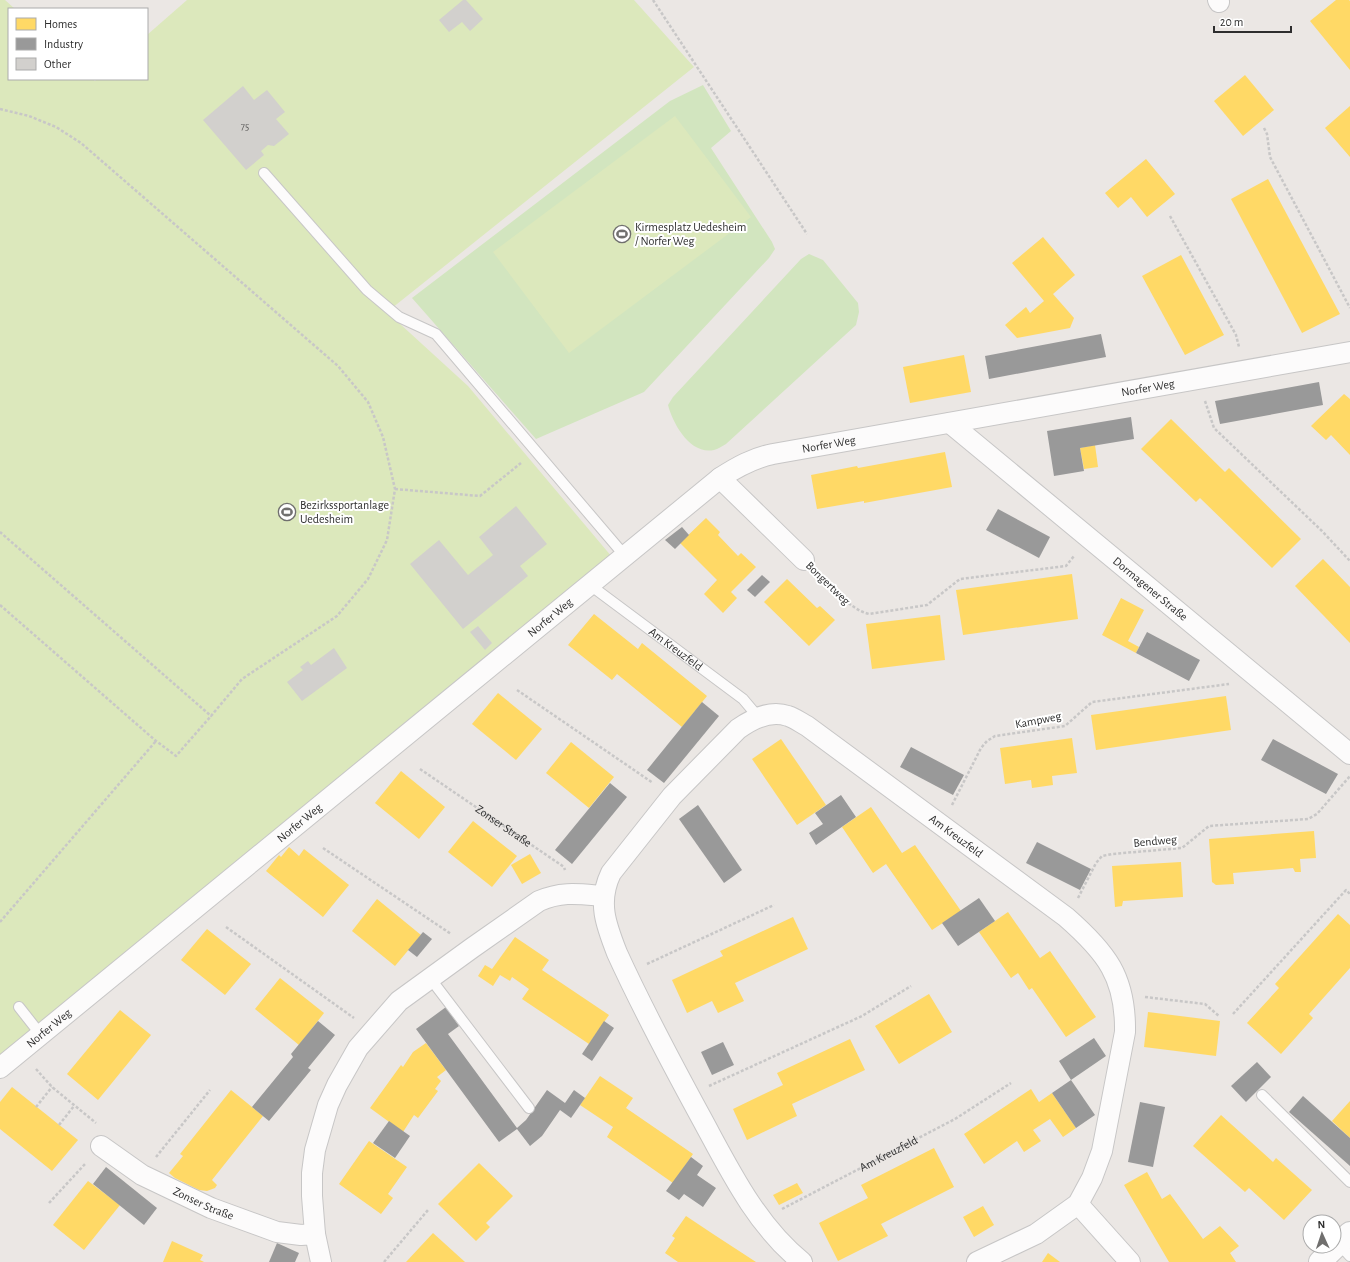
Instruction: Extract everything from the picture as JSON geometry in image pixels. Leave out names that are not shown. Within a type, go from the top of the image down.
[{"type":"street","name":"Norfer Weg","points":[[0,1068],[720,478],[746,462],[773,454],[1350,352]]},
{"type":"street","name":"Dormagener Straße","points":[[950,423],[1243,664],[1346,743]]},
{"type":"street","name":"Bongertweg","points":[[720,478],[804,560]]},
{"type":"street","name":"Am Kreuzfeld","points":[[802,1262],[778,1239],[763,1221],[737,1184],[626,973],[609,933],[604,910],[603,896],[611,873],[672,796],[738,729],[748,722],[759,718],[780,714],[798,720],[1066,917],[1096,945],[1116,975],[1123,998],[1125,1032],[1102,1151],[1092,1178],[1078,1204],[1036,1234],[977,1262]]},
{"type":"street","points":[[321,1262],[315,1234],[313,1210],[312,1173],[315,1150],[328,1105],[337,1084],[358,1048],[399,1001],[539,901],[550,896],[561,894],[603,896]]},
{"type":"street","name":"Zonser Straße","points":[[102,1146],[142,1174],[192,1200],[256,1226],[277,1232],[301,1235],[315,1234]]},
{"type":"street","points":[[1078,1204],[1130,1262]]},
{"type":"street","points":[[1320,1262],[1346,1244]]},
{"type":"lane","points":[[264,173],[367,290],[399,317],[436,334],[625,556]]},
{"type":"lane","name":"Am Kreuzfeld","points":[[590,585],[743,699],[759,718]]},
{"type":"lane","points":[[430,978],[529,1108]]},
{"type":"lane","points":[[19,1007],[41,1035]]},
{"type":"lane","points":[[1262,1095],[1350,1182]]},
{"type":"path","points":[[653,0],[806,234]]},
{"type":"path","points":[[0,108],[29,116],[56,127],[81,143],[338,366],[368,402],[383,438],[395,490],[387,540],[368,579],[337,616],[242,679],[176,756],[156,741],[0,606]]},
{"type":"path","points":[[1264,128],[1267,134],[1270,157],[1350,308]]},
{"type":"path","points":[[1170,216],[1236,335],[1244,371]]},
{"type":"path","points":[[1198,379],[1214,428],[1322,531],[1350,560]]},
{"type":"path","points":[[395,490],[480,496],[536,451]]},
{"type":"path","points":[[0,532],[210,716]]},
{"type":"path","name":"Bongertweg","points":[[804,560],[853,607],[860,612],[869,614],[927,605],[960,579],[1066,566],[1088,537]]},
{"type":"path","name":"Kampweg","points":[[940,825],[948,813],[981,748],[987,741],[995,736],[1065,726],[1092,702],[1228,685],[1243,664]]},
{"type":"path","points":[[516,690],[672,796]]},
{"type":"path","points":[[0,922],[156,741]]},
{"type":"path","name":"Zonser Straße","points":[[420,769],[564,867],[572,894]]},
{"type":"path","name":"Bendweg","points":[[1066,917],[1074,907],[1096,864],[1102,856],[1182,848],[1209,826],[1308,819],[1317,814],[1350,776]]},
{"type":"path","points":[[323,848],[472,948]]},
{"type":"path","points":[[1233,1014],[1346,890],[1350,894]]},
{"type":"path","points":[[626,973],[774,905]]},
{"type":"path","points":[[226,927],[372,1032]]},
{"type":"path","points":[[689,1095],[862,1016],[911,986]]},
{"type":"path","points":[[1123,998],[1139,996],[1205,1004],[1219,1016]]},
{"type":"path","points":[[21,1052],[52,1087],[104,1130],[102,1146],[49,1203]]},
{"type":"path","name":"Am Kreuzfeld","points":[[763,1221],[776,1212],[955,1119],[1011,1083]]},
{"type":"path","points":[[36,1107],[52,1087]]},
{"type":"path","points":[[142,1174],[210,1090]]},
{"type":"path","points":[[59,1125],[74,1106]]},
{"type":"path","points":[[384,1262],[428,1210]]},
{"type":"green space","name":"Bezirkssportanlage Uedesheim","points":[[0,0],[5,0],[14,8],[8,8],[8,80],[95,81],[148,80],[148,34],[187,0],[634,0],[694,67],[387,312],[468,386],[612,557],[0,1058]]},
{"type":"green space","points":[[703,85],[731,131],[711,148],[772,242],[775,249],[769,258],[644,392],[536,439],[412,298],[670,101]]},
{"type":"green space","name":"Kirmesplatz Uedesheim / Norfer Weg","points":[[675,116],[751,217],[569,353],[493,252]]},
{"type":"green space","points":[[809,254],[823,260],[858,303],[859,312],[856,325],[726,444],[714,450],[697,448],[690,443],[678,429],[670,413],[668,405],[673,397],[801,259]]},
{"type":"building: Homes","points":[[1336,0],[1350,1],[1350,70],[1310,21]]},
{"type":"building: Homes","points":[[1245,75],[1274,110],[1243,136],[1214,101]]},
{"type":"building: Homes","points":[[1350,106],[1350,157],[1325,128]]},
{"type":"building: Homes","points":[[1146,159],[1175,194],[1147,217],[1131,197],[1118,208],[1105,193]]},
{"type":"building: Homes","points":[[1268,179],[1340,314],[1302,333],[1231,199]]},
{"type":"building: Homes","points":[[1043,237],[1075,275],[1053,294],[1074,318],[1070,328],[1017,338],[1005,325],[1026,307],[1030,313],[1044,301],[1012,263]]},
{"type":"building: Homes","points":[[1181,255],[1224,335],[1185,355],[1142,276]]},
{"type":"building: Homes","points":[[964,355],[971,392],[910,403],[903,367]]},
{"type":"building: Homes","points":[[1344,394],[1350,399],[1350,455],[1331,435],[1326,440],[1311,426]]},
{"type":"building: Homes","points":[[1171,419],[1225,472],[1229,468],[1301,539],[1272,568],[1200,498],[1196,502],[1141,449]]},
{"type":"building: Homes","points":[[1095,445],[1098,467],[1084,469],[1080,448]]},
{"type":"building: Homes","points":[[945,452],[952,487],[864,503],[864,501],[817,509],[811,475]]},
{"type":"building: Homes","points":[[706,518],[720,532],[718,535],[738,556],[741,553],[756,567],[731,592],[737,598],[723,613],[704,594],[717,580],[680,543]]},
{"type":"building: Homes","points":[[1323,559],[1350,587],[1350,643],[1295,586]]},
{"type":"building: Homes","points":[[1072,574],[1078,619],[963,635],[956,590]]},
{"type":"building: Homes","points":[[787,579],[817,608],[820,606],[835,620],[809,646],[764,602]]},
{"type":"building: Homes","points":[[1121,598],[1144,610],[1128,641],[1139,647],[1136,653],[1102,635]]},
{"type":"building: Homes","points":[[594,614],[638,649],[642,643],[707,696],[682,727],[617,674],[612,680],[568,645]]},
{"type":"building: Homes","points":[[940,615],[945,660],[872,669],[866,624]]},
{"type":"building: Homes","points":[[498,693],[542,729],[516,760],[472,724]]},
{"type":"building: Homes","points":[[1226,696],[1231,730],[1096,750],[1091,715]]},
{"type":"building: Homes","points":[[1072,738],[1077,773],[1052,776],[1053,785],[1032,788],[1031,780],[1005,784],[1000,748]]},
{"type":"building: Homes","points":[[781,739],[826,805],[797,825],[752,759]]},
{"type":"building: Homes","points":[[571,742],[614,777],[589,808],[546,773]]},
{"type":"building: Homes","points":[[401,771],[445,807],[419,839],[375,803]]},
{"type":"building: Homes","points":[[871,807],[902,853],[915,845],[961,911],[932,930],[886,864],[873,873],[842,827]]},
{"type":"building: Homes","points":[[473,821],[517,856],[492,887],[448,852]]},
{"type":"building: Homes","points":[[1314,831],[1316,858],[1300,859],[1301,872],[1295,872],[1293,868],[1233,873],[1234,884],[1216,885],[1212,882],[1209,839]]},
{"type":"building: Homes","points":[[289,847],[299,856],[304,849],[349,885],[323,917],[266,871],[279,855],[281,857]]},
{"type":"building: Homes","points":[[530,854],[541,873],[522,884],[511,865]]},
{"type":"building: Homes","points":[[1181,862],[1183,897],[1123,901],[1122,906],[1115,907],[1112,866]]},
{"type":"building: Homes","points":[[377,899],[421,935],[395,966],[352,931]]},
{"type":"building: Homes","points":[[1008,912],[1040,958],[1050,951],[1096,1017],[1066,1037],[1032,988],[1029,990],[1018,973],[1011,978],[979,932]]},
{"type":"building: Homes","points":[[1338,914],[1350,925],[1350,968],[1309,1014],[1313,1018],[1281,1054],[1247,1023],[1279,988],[1275,984]]},
{"type":"building: Homes","points":[[793,917],[808,949],[735,983],[744,1001],[718,1013],[712,1001],[687,1013],[672,980],[723,956],[720,951]]},
{"type":"building: Homes","points":[[207,929],[251,964],[225,995],[181,960]]},
{"type":"building: Homes","points":[[515,937],[549,960],[542,970],[609,1015],[589,1044],[522,999],[529,989],[512,977],[510,981],[500,975],[493,986],[478,976],[485,965],[492,969]]},
{"type":"building: Homes","points":[[280,978],[324,1013],[299,1045],[255,1009]]},
{"type":"building: Homes","points":[[929,994],[952,1032],[899,1064],[875,1026]]},
{"type":"building: Homes","points":[[120,1010],[151,1035],[98,1100],[67,1074]]},
{"type":"building: Homes","points":[[1148,1012],[1220,1021],[1216,1056],[1144,1047]]},
{"type":"building: Homes","points":[[850,1039],[865,1070],[792,1104],[797,1116],[747,1140],[733,1109],[783,1085],[777,1073]]},
{"type":"building: Homes","points":[[426,1043],[446,1070],[437,1077],[441,1081],[435,1089],[438,1091],[418,1118],[414,1115],[403,1132],[370,1108],[401,1065],[403,1067],[413,1052]]},
{"type":"building: Homes","points":[[600,1076],[633,1098],[626,1108],[693,1154],[673,1183],[607,1137],[613,1127],[580,1105]]},
{"type":"building: Homes","points":[[12,1087],[78,1140],[52,1171],[0,1129],[0,1102]]},
{"type":"building: Homes","points":[[1031,1089],[1039,1102],[1052,1093],[1076,1128],[1063,1137],[1050,1119],[1033,1130],[1041,1141],[1024,1152],[1017,1141],[984,1164],[964,1134]]},
{"type":"building: Homes","points":[[231,1090],[263,1116],[212,1180],[217,1185],[215,1188],[207,1191],[199,1190],[175,1178],[169,1173],[183,1156],[180,1154]]},
{"type":"building: Homes","points":[[1350,1101],[1350,1138],[1332,1121]]},
{"type":"building: Homes","points":[[1221,1115],[1273,1162],[1276,1158],[1312,1190],[1284,1220],[1249,1188],[1245,1192],[1193,1146]]},
{"type":"building: Homes","points":[[369,1141],[407,1167],[388,1194],[393,1198],[381,1214],[339,1184]]},
{"type":"building: Homes","points":[[934,1148],[954,1187],[881,1224],[888,1236],[838,1261],[819,1223],[868,1198],[861,1185]]},
{"type":"building: Homes","points":[[479,1163],[513,1196],[486,1223],[490,1227],[476,1241],[438,1204]]},
{"type":"building: Homes","points":[[1147,1172],[1162,1199],[1170,1194],[1203,1239],[1220,1226],[1239,1246],[1230,1253],[1236,1262],[1169,1262],[1124,1185]]},
{"type":"building: Homes","points":[[88,1181],[120,1205],[84,1250],[53,1225]]},
{"type":"building: Homes","points":[[797,1183],[803,1193],[779,1205],[773,1195]]},
{"type":"building: Homes","points":[[983,1206],[994,1225],[974,1237],[963,1217]]},
{"type":"building: Homes","points":[[686,1216],[756,1262],[678,1262],[665,1253],[675,1238],[672,1236]]},
{"type":"building: Homes","points":[[433,1233],[465,1262],[406,1262]]},
{"type":"building: Homes","points":[[172,1241],[203,1255],[200,1260],[204,1262],[163,1262]]},
{"type":"building: Homes","points":[[1048,1253],[1060,1262],[1042,1262]]},
{"type":"building: Industry","points":[[1101,334],[1106,357],[989,379],[985,356]]},
{"type":"building: Industry","points":[[1319,382],[1323,405],[1220,424],[1215,401]]},
{"type":"building: Industry","points":[[1131,417],[1134,439],[1080,448],[1084,471],[1054,476],[1047,431]]},
{"type":"building: Industry","points":[[998,509],[1050,537],[1039,558],[986,530]]},
{"type":"building: Industry","points":[[682,527],[689,535],[675,549],[665,540]]},
{"type":"building: Industry","points":[[762,575],[770,582],[755,597],[747,590]]},
{"type":"building: Industry","points":[[1147,632],[1200,660],[1189,681],[1136,653]]},
{"type":"building: Industry","points":[[702,702],[719,716],[664,783],[647,770]]},
{"type":"building: Industry","points":[[1273,739],[1338,774],[1326,794],[1261,760]]},
{"type":"building: Industry","points":[[911,747],[964,775],[953,795],[900,767]]},
{"type":"building: Industry","points":[[610,783],[627,797],[572,864],[555,850]]},
{"type":"building: Industry","points":[[841,795],[856,817],[816,845],[809,833],[823,824],[815,813]]},
{"type":"building: Industry","points":[[698,805],[742,870],[724,883],[679,819]]},
{"type":"building: Industry","points":[[1037,842],[1091,869],[1080,890],[1026,863]]},
{"type":"building: Industry","points":[[979,898],[995,921],[958,946],[942,923]]},
{"type":"building: Industry","points":[[423,932],[432,939],[417,957],[408,950]]},
{"type":"building: Industry","points":[[446,1007],[459,1026],[448,1034],[517,1128],[526,1120],[547,1090],[565,1103],[574,1090],[585,1098],[571,1118],[560,1110],[542,1136],[530,1146],[517,1129],[499,1142],[416,1029]]},
{"type":"building: Industry","points":[[318,1021],[335,1035],[308,1068],[311,1070],[269,1121],[252,1107],[293,1057],[291,1054]]},
{"type":"building: Industry","points":[[604,1021],[614,1028],[592,1061],[582,1054]]},
{"type":"building: Industry","points":[[1094,1038],[1106,1056],[1071,1080],[1059,1061]]},
{"type":"building: Industry","points":[[723,1042],[734,1065],[712,1075],[701,1052]]},
{"type":"building: Industry","points":[[1257,1062],[1271,1077],[1246,1102],[1231,1086]]},
{"type":"building: Industry","points":[[1071,1080],[1095,1115],[1076,1128],[1052,1093]]},
{"type":"building: Industry","points":[[1303,1096],[1350,1138],[1350,1166],[1289,1112]]},
{"type":"building: Industry","points":[[1140,1102],[1165,1107],[1153,1167],[1128,1162]]},
{"type":"building: Industry","points":[[389,1121],[410,1136],[395,1158],[373,1143]]},
{"type":"building: Industry","points":[[691,1157],[703,1166],[697,1175],[716,1188],[703,1207],[684,1194],[679,1200],[666,1191]]},
{"type":"building: Industry","points":[[106,1167],[157,1208],[144,1225],[93,1184]]},
{"type":"building: Industry","points":[[277,1243],[299,1253],[295,1262],[269,1262]]},
{"type":"building: Other","points":[[463,0],[466,0],[483,19],[470,31],[462,22],[449,32],[439,20]]},
{"type":"building: Other","points":[[243,86],[254,100],[267,90],[285,112],[276,119],[289,134],[274,146],[268,145],[261,151],[264,155],[246,170],[203,120]]},
{"type":"building: Other","points":[[516,506],[547,544],[520,566],[528,576],[463,629],[410,564],[439,540],[468,575],[493,555],[479,537]]},
{"type":"building: Other","points":[[478,626],[492,643],[485,650],[470,632]]},
{"type":"building: Other","points":[[334,648],[347,668],[302,701],[287,682],[303,670],[300,667],[308,661],[311,665]]},
{"type":"place","name":"Kirmesplatz Uedesheim / Norfer Weg","points":[[622,234]]},
{"type":"place","name":"Bezirkssportanlage Uedesheim","points":[[287,512]]}]
